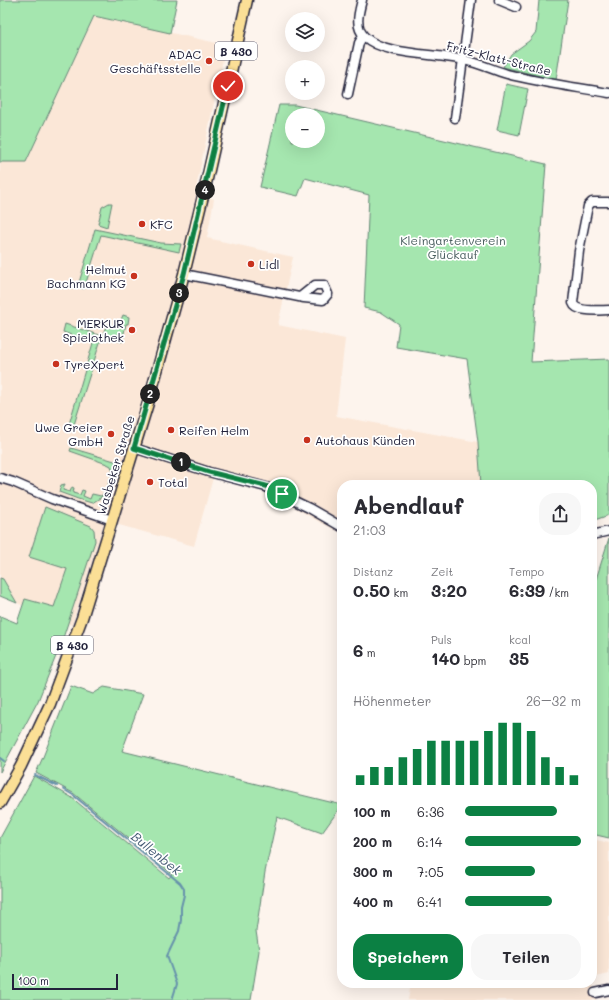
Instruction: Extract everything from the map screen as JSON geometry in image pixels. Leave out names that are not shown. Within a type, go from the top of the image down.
[{"type":"main road","name":"Wasbeker Straße","points":[[0,803],[21,766],[53,697],[82,618],[134,448],[184,274],[247,0]]},
{"type":"street","points":[[348,94],[359,43],[363,36],[358,25],[362,0]]},
{"type":"street","points":[[455,118],[471,0]]},
{"type":"street","points":[[499,0],[516,7]]},
{"type":"street","name":"Fritz-Klatt-Straße","points":[[363,36],[377,45],[398,51],[464,60],[506,73],[545,82],[609,93]]},
{"type":"street","points":[[609,202],[592,202],[588,206],[579,251],[573,303],[578,309],[609,310]]},
{"type":"street","points":[[184,274],[300,297]]},
{"type":"street","points":[[134,448],[209,472],[266,486],[337,524]]},
{"type":"street","points":[[0,478],[52,499],[112,520]]},
{"type":"street","points":[[597,535],[609,531]]},
{"type":"street","points":[[595,993],[609,990]]},
{"type":"shaded area","points":[[94,16],[226,45],[195,193],[214,199],[207,238],[293,257],[278,325],[345,339],[336,416],[478,442],[481,480],[337,480],[337,530],[280,499],[264,492],[213,478],[194,546],[105,521],[72,625],[17,603],[3,579],[0,578],[0,162],[26,162]]},
{"type":"shaded area","points":[[597,840],[609,843],[609,974],[597,977]]},
{"type":"shaded area","points":[[410,988],[593,988],[596,1000],[408,1000]]},
{"type":"green space","points":[[0,0],[177,0],[170,33],[94,16],[26,162],[0,162]]},
{"type":"green space","points":[[539,0],[568,0],[556,80],[503,67],[511,54],[529,41],[536,32]]},
{"type":"green space","points":[[506,84],[528,89],[519,135],[497,130]]},
{"type":"green space","name":"Kleingartenverein Glückauf","points":[[279,105],[295,105],[308,108],[285,108],[285,148],[325,148],[325,112],[546,164],[531,362],[609,359],[609,515],[597,519],[597,480],[481,480],[478,442],[467,359],[396,347],[399,324],[381,312],[364,308],[369,195],[305,178],[298,196],[260,187]]},
{"type":"green space","points":[[112,203],[107,227],[98,224],[102,207]]},
{"type":"green space","points":[[95,229],[161,243],[181,244],[179,252],[101,235],[84,289],[78,286]]},
{"type":"green space","points":[[123,315],[129,317],[122,342],[102,336],[107,324],[118,327]]},
{"type":"green space","points":[[65,324],[102,336],[72,431],[67,431],[93,343],[63,332]]},
{"type":"green space","points":[[71,448],[118,462],[110,485],[108,484],[113,472],[111,466],[70,451]]},
{"type":"green space","points":[[65,484],[63,490],[70,492],[72,487],[74,488],[73,493],[80,495],[82,490],[85,491],[83,496],[90,499],[92,494],[101,496],[108,486],[110,486],[105,495],[92,503],[59,492],[61,485]]},
{"type":"green space","points":[[45,507],[91,526],[94,530],[95,541],[62,641],[38,701],[0,772],[0,616],[17,623],[25,599],[54,607],[67,569],[29,557]]},
{"type":"green space","points":[[609,538],[609,838],[597,835],[597,576]]},
{"type":"green space","points":[[0,578],[3,579],[17,603],[0,596]]},
{"type":"green space","points":[[71,686],[93,694],[104,687],[143,694],[122,751],[337,804],[337,812],[322,833],[277,817],[265,872],[256,931],[259,951],[251,1000],[0,1000],[0,838],[34,776],[71,797],[169,878],[172,874],[73,793],[36,773]]},
{"type":"waterway","name":"Bullenbek","points":[[0,758],[4,761]]},
{"type":"waterway","name":"Bullenbek","points":[[35,775],[57,786]]},
{"type":"waterway","name":"Bullenbek","points":[[63,789],[73,795],[180,883],[184,889],[179,931],[167,956],[177,984],[172,1000]]},
{"type":"place","name":"ADAC Geschäftsstelle","points":[[209,61]]},
{"type":"place","name":"KFC","points":[[142,224]]},
{"type":"place","name":"Lidl","points":[[251,264]]},
{"type":"place","name":"Helmut Bachmann KG","points":[[134,276]]},
{"type":"place","name":"MERKUR Spielothek","points":[[132,330]]},
{"type":"place","name":"TyreXpert","points":[[56,364]]},
{"type":"place","name":"Reifen Helm","points":[[171,430]]},
{"type":"place","name":"Uwe Greier GmbH","points":[[111,434]]},
{"type":"place","name":"Autohaus Künden","points":[[307,440]]},
{"type":"place","name":"Total","points":[[150,482]]},
{"type":"route","points":[[228,86],[184,274],[134,448],[209,472],[266,486],[282,494]]}]
